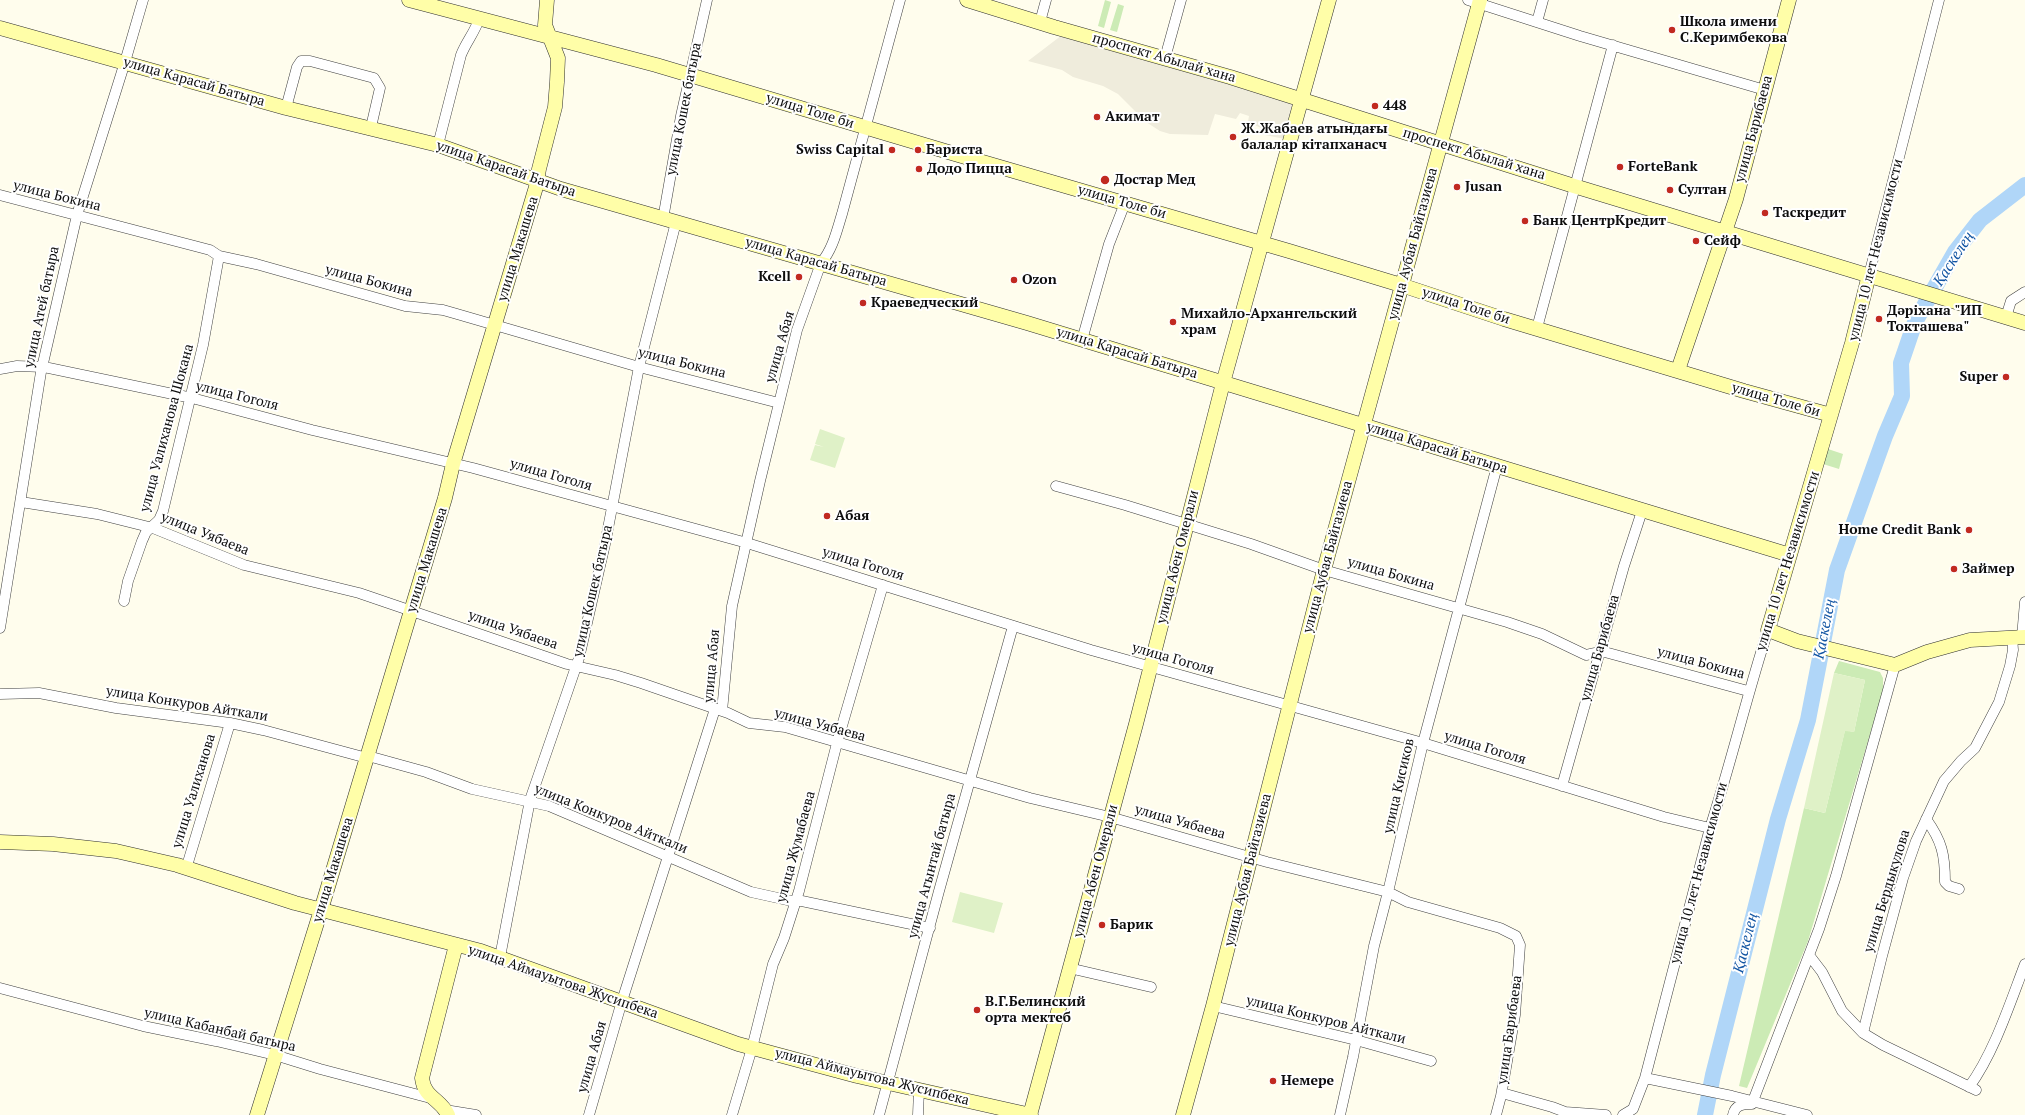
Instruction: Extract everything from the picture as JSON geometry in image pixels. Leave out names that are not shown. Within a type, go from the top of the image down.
[{"type":"main road","name":"улица Толе би","points":[[409,0],[690,76],[1261,242],[1744,391],[1831,415]]},
{"type":"main road","name":"улица Макашева","points":[[257,1115],[321,910],[445,498],[453,464],[536,187],[536,181],[555,107],[557,82],[558,58],[545,25],[546,0]]},
{"type":"main road","name":"проспект Абылай хана","points":[[967,0],[1303,100],[1574,186],[2006,317]]},
{"type":"main road","name":"улица Абен Омерали","points":[[1030,1115],[1150,666],[1223,383],[1261,242],[1303,100],[1329,0]]},
{"type":"main road","name":"улица Барибаева","points":[[1678,370],[1736,199],[1789,0]]},
{"type":"main road","name":"улица Аубая Байгазиева","points":[[1184,1115],[1324,570],[1441,143],[1476,1]]},
{"type":"main road","name":"улица Карасай Батыра","points":[[0,28],[286,108],[371,127],[438,145],[536,181],[670,221],[822,263],[1082,340],[1790,555]]},
{"type":"main road","name":"улица 10 лет Независимости","points":[[1768,630],[1831,415],[1869,275]]},
{"type":"main road","points":[[2006,317],[2025,323]]},
{"type":"main road","points":[[1768,630],[1797,641],[1895,665],[1927,652],[1970,640],[2020,637]]},
{"type":"main road","name":"улица Аймауытова Жусипбека","points":[[0,842],[53,844],[116,851],[186,868],[321,910],[500,957],[752,1048],[857,1076],[1030,1115]]},
{"type":"main road","points":[[446,1112],[423,1088],[422,1078],[456,945]]},
{"type":"street","name":"улица Атей батыра","points":[[0,628],[44,367],[76,215],[125,62],[143,0]]},
{"type":"street","name":"улица Кошек батыра","points":[[500,957],[530,800],[579,658],[612,506],[639,367],[670,221],[690,76],[707,0]]},
{"type":"street","name":"улица Абая","points":[[590,1115],[622,1001],[668,856],[718,710],[731,613],[746,543],[797,330],[822,263],[827,257],[833,243],[867,128],[900,0]]},
{"type":"street","points":[[1040,22],[1046,0]]},
{"type":"street","points":[[1165,58],[1181,0]]},
{"type":"street","points":[[1537,22],[1543,0]]},
{"type":"street","name":"улица 10 лет Независимости","points":[[1869,275],[1939,0]]},
{"type":"street","points":[[1476,1],[1537,22],[1765,90]]},
{"type":"street","points":[[438,145],[461,55],[466,41],[476,30],[479,19]]},
{"type":"street","points":[[1537,328],[1613,45]]},
{"type":"street","points":[[286,108],[297,67],[301,62],[310,61],[374,78],[380,88],[371,127]]},
{"type":"street","name":"улица Бокина","points":[[0,195],[210,250],[219,256],[256,264],[405,306],[443,310],[639,367],[779,403]]},
{"type":"street","points":[[1082,340],[1109,244],[1125,203]]},
{"type":"street","name":"улица Уалиханова Шокана","points":[[124,601],[142,541],[146,532],[153,528],[162,510],[184,419],[192,398],[219,256]]},
{"type":"street","points":[[2006,317],[2011,301],[2025,292]]},
{"type":"street","name":"улица Гоголя","points":[[0,369],[17,366],[44,367],[192,398],[312,430],[473,468],[746,543],[1091,650],[1423,743],[1664,817],[1710,828]]},
{"type":"street","name":"улица Кисиков","points":[[1340,1115],[1374,946],[1423,743],[1497,466]]},
{"type":"street","name":"улица Бокина","points":[[1056,486],[1187,524],[1324,570],[1507,622],[1542,634],[1586,655],[1601,651],[1748,690]]},
{"type":"street","name":"улица Уябаева","points":[[21,502],[97,514],[153,528],[244,565],[359,593],[575,666],[615,675],[718,710],[749,723],[785,727],[1030,798],[1110,817],[1251,856],[1267,862],[1388,892],[1408,902],[1500,928],[1516,936],[1520,945]]},
{"type":"street","name":"улица Барибаева","points":[[1562,786],[1624,566],[1642,511]]},
{"type":"street","name":"улица Жумабаева","points":[[732,1115],[752,1048],[773,964],[784,938],[796,901],[837,743],[883,585]]},
{"type":"street","name":"улица Бердыкулова","points":[[1863,1033],[1903,878],[1916,841],[1944,781],[1961,761],[1975,748],[1999,702],[2010,666],[2013,650],[2020,637],[2025,602]]},
{"type":"street","name":"улица Агынтай батыра","points":[[879,1115],[942,879],[1013,626]]},
{"type":"street","name":"улица 10 лет Независимости","points":[[1623,1115],[1633,1109],[1645,1078],[1710,828],[1748,690],[1768,630]]},
{"type":"street","points":[[1756,1102],[1836,876],[1895,665]]},
{"type":"street","name":"улица Конкуров Айткали","points":[[0,694],[39,692],[116,708],[230,723],[268,731],[426,772],[472,789],[530,800],[556,809],[751,892],[930,928]]},
{"type":"street","name":"улица Уалиханова","points":[[186,868],[230,723]]},
{"type":"street","points":[[1926,819],[1934,830],[1944,853],[1945,882],[1949,886],[1959,889]]},
{"type":"street","name":"улица Барибаева","points":[[1496,1115],[1502,1094],[1515,1015],[1520,945]]},
{"type":"street","points":[[1809,955],[1822,972],[1842,1011],[1863,1033],[1883,1046],[1973,1088],[1977,1076],[2011,1004],[2025,964]]},
{"type":"street","points":[[1069,968],[1150,987]]},
{"type":"street","name":"улица Кабанбай батыра","points":[[0,988],[142,1026],[275,1055],[320,1069],[434,1099]]},
{"type":"street","name":"улица Конкуров Айткали","points":[[1213,1006],[1356,1040],[1431,1061]]},
{"type":"street","points":[[1645,1078],[1756,1102],[1807,1115]]},
{"type":"street","points":[[918,1115],[919,1089]]},
{"type":"street","points":[[1502,1094],[1552,1107],[1565,1114],[1606,1115]]},
{"type":"street","points":[[1733,1115],[1734,1110],[1741,1104],[1756,1102]]},
{"type":"street","points":[[446,1112],[476,1115]]},
{"type":"green space","points":[[1105,0],[1111,2],[1104,28],[1098,26]]},
{"type":"green space","points":[[1118,4],[1124,6],[1117,32],[1110,30]]},
{"type":"green space","points":[[820,429],[845,438],[835,468],[810,460],[815,445],[824,447],[815,444]]},
{"type":"green space","points":[[1828,449],[1843,454],[1839,469],[1823,464]]},
{"type":"green space","points":[[1839,661],[1880,672],[1883,678],[1883,691],[1808,941],[1747,1088],[1739,1086],[1804,808],[1825,813],[1845,730],[1854,732],[1865,680],[1834,673]]},
{"type":"green space","points":[[1834,673],[1865,680],[1854,732],[1845,731],[1825,813],[1804,808]]},
{"type":"green space","points":[[960,892],[1003,903],[994,933],[952,922]]},
{"type":"shaded area","points":[[1066,32],[1295,103],[1285,139],[1260,134],[1261,128],[1248,122],[1249,116],[1240,113],[1236,119],[1215,114],[1208,135],[1170,134],[1160,131],[1146,122],[1118,94],[1103,86],[1073,77],[1062,70],[1028,61]]},
{"type":"waterway","name":"Қаскелең","points":[[1705,1115],[1713,1075],[1778,819],[1808,720],[1837,570],[1885,436],[1902,396],[1901,363],[1915,322],[1955,252],[1980,220],[2025,185]]},
{"type":"place","name":"Школа имени С.Керимбекова","points":[[1672,30]]},
{"type":"place","name":"448","points":[[1375,106]]},
{"type":"place","name":"Акимат","points":[[1097,117]]},
{"type":"place","name":"Ж.Жабаев атындағы балалар кітапханасч","points":[[1233,137]]},
{"type":"place","name":"Swiss Capital","points":[[892,150]]},
{"type":"place","name":"Бариста","points":[[918,150]]},
{"type":"place","name":"ForteBank","points":[[1620,167]]},
{"type":"place","name":"Додо Пицца","points":[[919,169]]},
{"type":"place","name":"Достар Мед","points":[[1105,180]]},
{"type":"place","name":"Jusan","points":[[1457,187]]},
{"type":"place","name":"Султан","points":[[1670,190]]},
{"type":"place","name":"Таскредит","points":[[1765,213]]},
{"type":"place","name":"Банк ЦентрКредит","points":[[1525,221]]},
{"type":"place","name":"Сейф","points":[[1696,241]]},
{"type":"place","name":"Kcell","points":[[799,277]]},
{"type":"place","name":"Ozon","points":[[1014,280]]},
{"type":"place","name":"Краеведческий","points":[[863,303]]},
{"type":"place","name":"Дәріхана \"ИП Токташева\"","points":[[1879,319]]},
{"type":"place","name":"Михайло-Архангельский храм","points":[[1173,322]]},
{"type":"place","name":"Super","points":[[2006,377]]},
{"type":"place","name":"Абая","points":[[827,516]]},
{"type":"place","name":"Home Credit Bank","points":[[1969,530]]},
{"type":"place","name":"Займер","points":[[1954,569]]},
{"type":"place","name":"Барик","points":[[1102,925]]},
{"type":"place","name":"В.Г.Белинский орта мектеб","points":[[977,1010]]},
{"type":"place","name":"Немере","points":[[1273,1081]]}]
